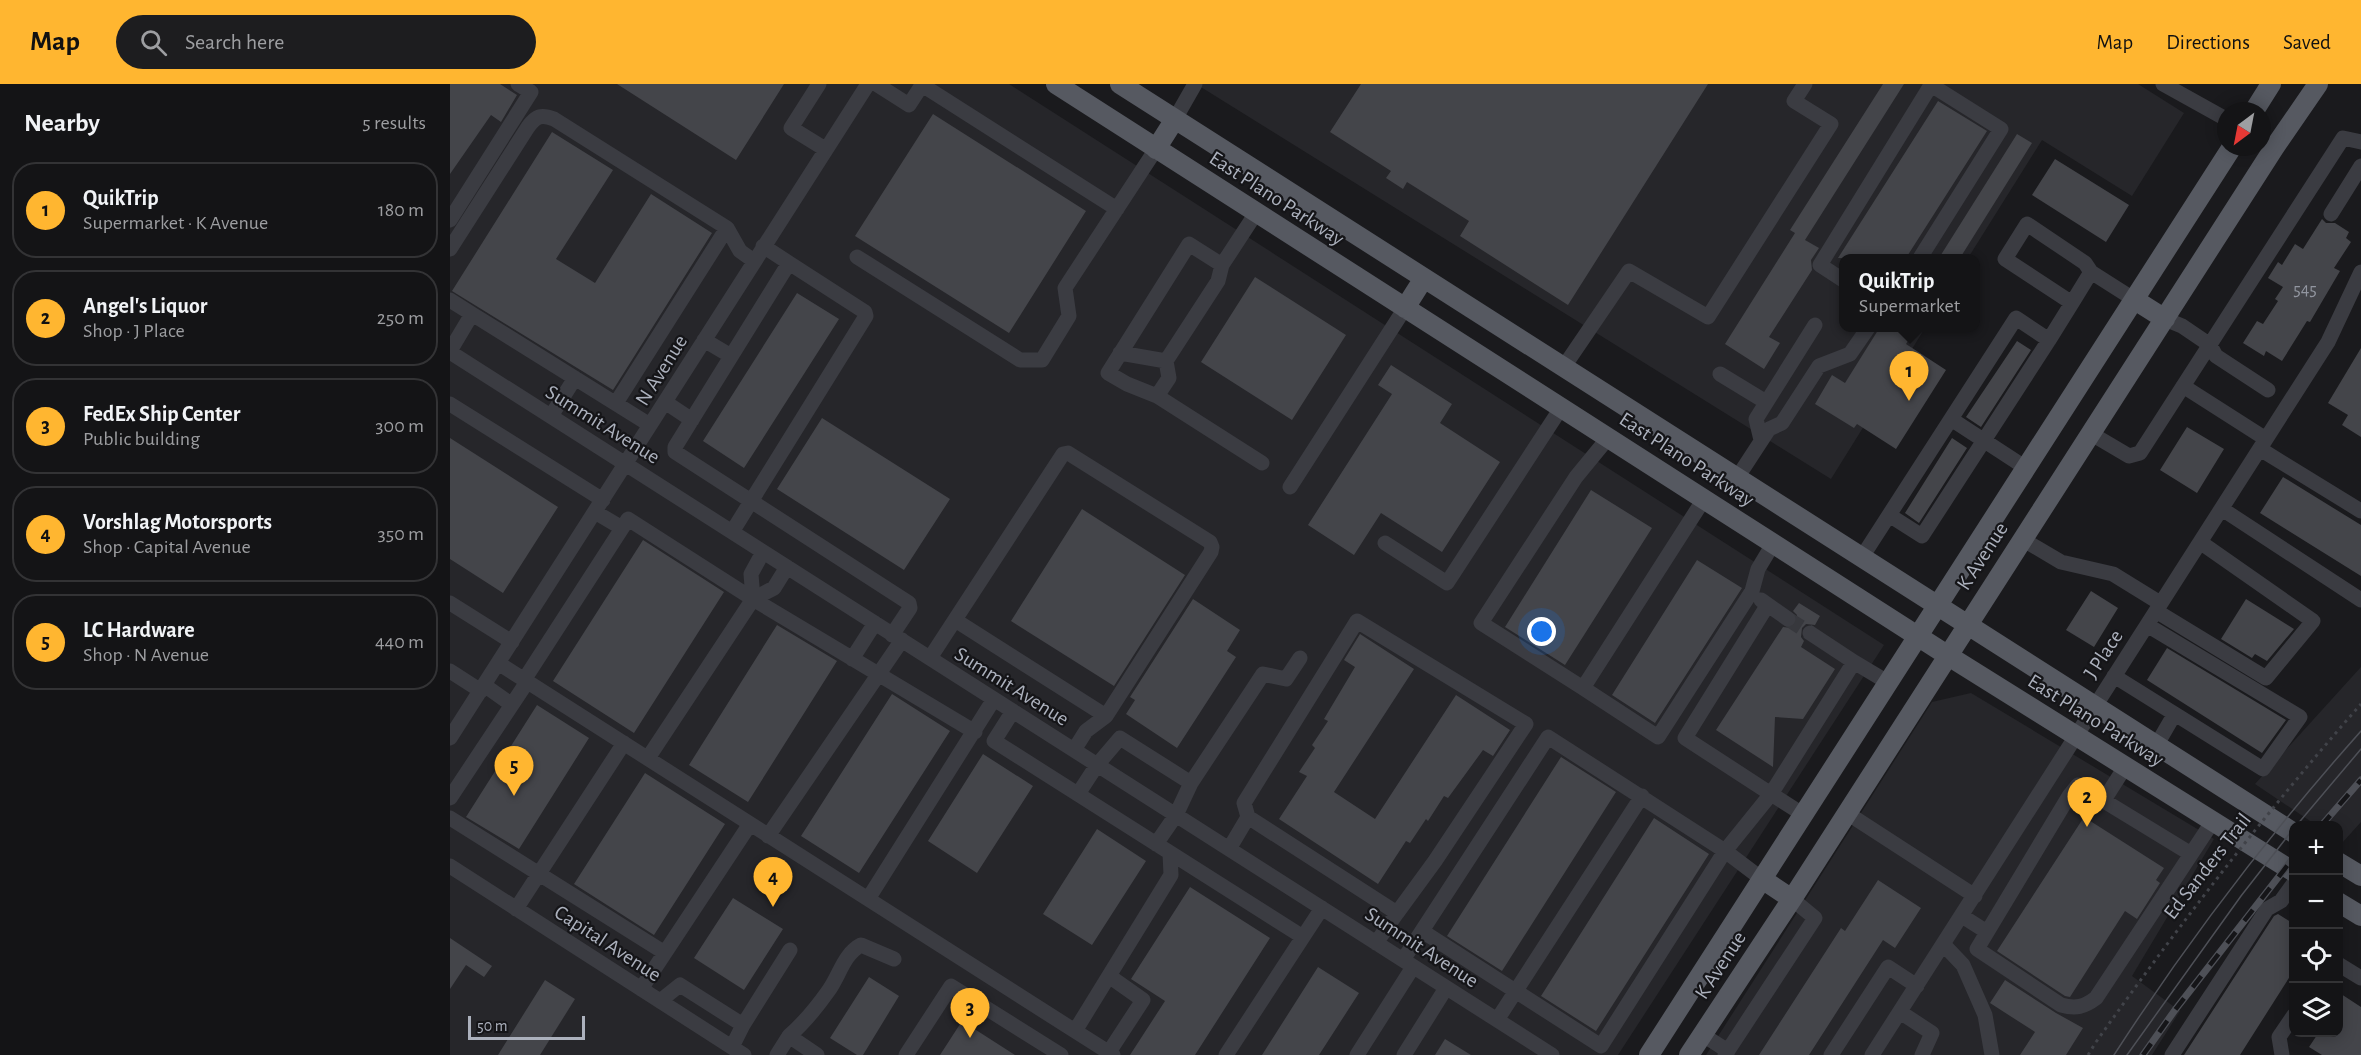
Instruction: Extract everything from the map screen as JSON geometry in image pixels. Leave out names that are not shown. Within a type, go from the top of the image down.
[{"type":"main road","name":"East Plano Parkway","points":[[1056,84],[1947,655],[2289,870]]},
{"type":"main road","name":"East Plano Parkway","points":[[1120,84],[2289,830]]},
{"type":"main road","points":[[2260,102],[2271,84]]},
{"type":"main road","name":"K Avenue","points":[[2271,140],[2318,84]]},
{"type":"main road","points":[[1156,149],[1175,119]]},
{"type":"main road","name":"K Avenue","points":[[1649,1055],[2226,156]]},
{"type":"main road","name":"K Avenue","points":[[1689,1055],[2165,319],[2261,156]]},
{"type":"main road","points":[[1405,308],[1424,278]]},
{"type":"main road","points":[[2135,300],[2165,319]]},
{"type":"main road","points":[[1561,408],[1563,368]]},
{"type":"main road","points":[[1704,499],[1737,478]]},
{"type":"main road","points":[[2343,865],[2361,876]]},
{"type":"main road","points":[[1762,879],[1792,899]]},
{"type":"main road","points":[[2343,905],[2361,916]]},
{"type":"street","points":[[450,220],[531,92],[518,84]]},
{"type":"street","points":[[819,84],[791,128],[825,149]]},
{"type":"street","name":"N Avenue","points":[[450,738],[868,84]]},
{"type":"street","points":[[876,84],[909,105],[922,85],[1117,209]]},
{"type":"street","points":[[1175,119],[1195,84]]},
{"type":"street","points":[[1563,368],[1629,272],[1708,317],[1831,124],[1794,101],[1805,84]]},
{"type":"street","points":[[2163,84],[2217,114]]},
{"type":"street","points":[[1839,277],[1820,265],[1931,85],[2001,129],[1923,254]]},
{"type":"street","points":[[450,249],[528,127],[536,117],[543,115],[554,119],[727,228],[740,251],[754,261]]},
{"type":"street","points":[[2090,433],[2128,456],[2140,453],[2343,138],[2361,142]]},
{"type":"street","points":[[857,257],[1020,360],[1042,360],[1069,316],[1065,288],[1156,149]]},
{"type":"street","points":[[2331,214],[2361,166]]},
{"type":"street","points":[[1157,396],[1169,378],[1166,361],[1218,281],[1222,265],[1256,213]]},
{"type":"street","points":[[2072,303],[2006,260],[2027,224],[2085,263],[2091,272],[2135,300]]},
{"type":"street","points":[[616,404],[727,228]]},
{"type":"street","points":[[1222,265],[1189,244],[1108,373],[1127,384],[1157,396],[1262,463]]},
{"type":"street","points":[[732,532],[866,316],[865,312],[763,246]]},
{"type":"street","points":[[768,836],[877,675],[910,608],[909,603],[675,452],[675,447],[789,264]]},
{"type":"street","points":[[1889,515],[1922,536],[2091,272]]},
{"type":"street","name":"J Place","points":[[1872,1055],[1976,896],[2146,625],[2328,342],[2361,272]]},
{"type":"street","points":[[450,300],[650,425]]},
{"type":"street","points":[[1290,487],[1405,308]]},
{"type":"street","points":[[450,352],[472,314]]},
{"type":"street","points":[[1862,557],[2016,318],[2049,339]]},
{"type":"street","points":[[2165,319],[2182,326],[2210,345],[2216,356],[2268,390]]},
{"type":"street","points":[[1761,440],[1756,419],[1815,325]]},
{"type":"street","points":[[1737,478],[1769,429],[1782,423],[1819,366],[1850,354],[1865,332]]},
{"type":"street","points":[[704,340],[731,356]]},
{"type":"street","name":"Summit Avenue","points":[[450,352],[1552,1055]]},
{"type":"street","points":[[1120,353],[1166,361]]},
{"type":"street","points":[[1720,374],[1766,402]]},
{"type":"street","points":[[551,416],[575,378]]},
{"type":"street","points":[[2183,386],[2361,512]]},
{"type":"street","points":[[665,402],[692,420]]},
{"type":"street","points":[[450,404],[599,506],[622,528]]},
{"type":"street","points":[[1385,543],[1447,583],[1561,408]]},
{"type":"street","points":[[1951,419],[2026,468]]},
{"type":"street","points":[[1608,438],[1576,477],[1481,623],[1658,737],[1752,591],[1758,569],[1773,544]]},
{"type":"street","points":[[930,658],[1063,454],[1068,453],[1210,542],[1211,552],[1106,716],[1086,731],[1074,750]]},
{"type":"street","points":[[1583,688],[1704,499]]},
{"type":"street","points":[[2222,509],[2361,600]]},
{"type":"street","points":[[450,798],[512,705],[628,519],[753,599],[975,732]]},
{"type":"street","points":[[2022,539],[2061,562],[2114,574],[2158,607],[2266,678],[2313,621],[2200,542]]},
{"type":"street","points":[[753,599],[752,574],[763,552]]},
{"type":"street","points":[[648,759],[753,599],[774,588],[787,567]]},
{"type":"street","points":[[1752,591],[1767,606],[1788,620]]},
{"type":"street","points":[[450,603],[512,642]]},
{"type":"street","points":[[1767,606],[1685,738],[1804,815]]},
{"type":"street","points":[[955,620],[1106,716]]},
{"type":"street","points":[[1376,943],[1435,861],[1526,724],[1357,621],[1244,803],[1248,817],[1397,913]]},
{"type":"street","points":[[852,659],[874,623]]},
{"type":"street","points":[[2114,676],[2263,769],[2300,717],[2146,625]]},
{"type":"street","points":[[1809,633],[1889,683]]},
{"type":"street","points":[[1156,844],[1176,815],[1191,783],[1263,674],[1286,678],[1300,658]]},
{"type":"street","points":[[1422,930],[1601,1046],[1725,851],[1771,794],[1854,662]]},
{"type":"street","points":[[498,663],[1111,1054],[1143,1000],[1109,976]]},
{"type":"street","points":[[450,671],[512,705]]},
{"type":"street","points":[[868,899],[994,699]]},
{"type":"street","points":[[1013,711],[994,741],[1303,936]]},
{"type":"street","points":[[2156,746],[2174,715]]},
{"type":"street","points":[[1357,1055],[1408,963],[1422,930],[1548,737],[1725,851],[1762,879]]},
{"type":"street","points":[[1078,794],[1097,765],[1120,738],[1191,783]]},
{"type":"street","points":[[516,909],[624,743]]},
{"type":"street","points":[[2103,800],[2125,767]]},
{"type":"street","points":[[2048,782],[2069,796]]},
{"type":"street","points":[[2191,854],[2078,785],[2069,796],[1977,949],[2061,1005],[2074,1009],[2085,1007],[2096,998],[2213,821]]},
{"type":"street","points":[[1497,1020],[1642,796]]},
{"type":"street","points":[[1847,813],[1976,896]]},
{"type":"street","points":[[1229,849],[1248,817]]},
{"type":"street","points":[[450,818],[665,953]]},
{"type":"street","points":[[641,989],[750,824]]},
{"type":"street","points":[[1075,1031],[1171,875],[1170,853]]},
{"type":"street","name":"Capital Avenue","points":[[450,866],[738,1051]]},
{"type":"street","points":[[2172,1055],[2267,909],[2281,901],[2289,890]]},
{"type":"street","points":[[1703,1035],[1726,1053],[1815,918],[1792,899]]},
{"type":"street","points":[[1226,1055],[1322,908]]},
{"type":"street","points":[[1962,916],[1987,932]]},
{"type":"street","points":[[777,1055],[789,1036],[808,1020],[831,987],[851,950],[861,945],[894,959]]},
{"type":"street","points":[[1944,945],[1963,965],[1985,1015],[1992,1055]]},
{"type":"street","points":[[738,1051],[743,1025],[790,950]]},
{"type":"street","points":[[1831,1055],[1888,967],[1917,986]]},
{"type":"street","points":[[2343,967],[2361,978]]},
{"type":"street","points":[[660,1001],[680,985],[743,1025]]},
{"type":"street","points":[[906,1055],[951,986],[1061,1055]]},
{"type":"street","points":[[1404,1055],[1446,988]]},
{"type":"street","points":[[1900,1012],[1932,1033],[1922,1055]]},
{"type":"street","points":[[2269,1055],[2289,1022]]},
{"type":"street","points":[[789,1036],[817,1055]]},
{"type":"street","points":[[2279,1037],[2282,1055]]},
{"type":"path","name":"Ed Sanders Trail","points":[[2088,1055],[2198,901],[2252,831],[2361,704]]},
{"type":"shaded area","points":[[450,84],[1009,84],[1884,645],[1618,1055],[450,1055]]},
{"type":"shaded area","points":[[1196,84],[2138,84],[2184,113],[2132,196],[2042,140],[1971,254],[1839,254],[1839,332],[1923,332],[1831,479]]},
{"type":"shaded area","points":[[2361,667],[2361,822],[2343,842],[2343,821],[2310,821],[2255,784]]},
{"type":"shaded area","points":[[1971,693],[2214,839],[2132,976],[2180,1011],[2152,1055],[1706,1055],[1932,702]]},
{"type":"building","points":[[450,84],[500,84],[517,95],[501,122],[491,115],[450,174]]},
{"type":"building","points":[[617,84],[784,84],[736,160]]},
{"type":"building","points":[[1361,84],[1708,84],[1568,305],[1460,236],[1469,221],[1407,182],[1403,189],[1386,178],[1391,171],[1330,132]]},
{"type":"building","points":[[1883,84],[1904,84],[1805,240],[1819,248],[1811,260],[1812,270],[1769,337],[1780,343],[1764,369],[1725,344],[1795,233],[1790,230]]},
{"type":"building","points":[[1938,101],[1987,131],[1909,254],[1841,254]]},
{"type":"building","points":[[933,114],[1086,211],[1009,333],[855,236]]},
{"type":"building","points":[[552,132],[613,170],[556,259],[595,283],[651,194],[712,233],[613,390],[452,291]]},
{"type":"building","points":[[2017,134],[2032,143],[1963,254],[1942,254]]},
{"type":"building","points":[[2055,159],[2129,205],[2106,242],[2032,195]]},
{"type":"building","points":[[2322,219],[2326,223],[2335,223],[2349,232],[2346,238],[2351,242],[2334,268],[2340,271],[2310,322],[2307,321],[2282,361],[2266,351],[2264,356],[2243,343],[2257,321],[2263,324],[2278,301],[2275,299],[2283,287],[2268,278],[2278,262],[2282,265],[2295,244],[2303,249]]},
{"type":"building","points":[[1255,277],[1346,335],[1292,420],[1201,362]]},
{"type":"building","points":[[797,293],[839,319],[744,468],[703,441]]},
{"type":"building","points":[[1877,332],[1914,332],[1906,344],[1946,370],[1896,449],[1857,424],[1854,428],[1815,404],[1832,375],[1845,383]]},
{"type":"building","points":[[2017,341],[2031,350],[1981,427],[1966,417]]},
{"type":"building","points":[[2361,348],[2361,437],[2342,425],[2348,415],[2328,403]]},
{"type":"building","points":[[1391,365],[1452,404],[1440,423],[1500,462],[1442,552],[1381,513],[1354,555],[1308,525],[1392,394],[1378,385]]},
{"type":"building","points":[[822,418],[950,499],[904,570],[777,489]]},
{"type":"building","points":[[2187,427],[2224,449],[2197,493],[2160,470]]},
{"type":"building","points":[[450,438],[558,507],[503,593],[450,559]]},
{"type":"building","points":[[1952,438],[1967,448],[1919,523],[1905,513]]},
{"type":"building","points":[[2283,477],[2361,525],[2361,576],[2260,513]]},
{"type":"building","points":[[1591,490],[1652,528],[1565,665],[1505,627]]},
{"type":"building","points":[[1082,509],[1185,575],[1114,686],[1011,621]]},
{"type":"building","points":[[643,540],[724,592],[634,733],[553,681]]},
{"type":"building","points":[[1697,560],[1742,588],[1655,723],[1612,695]]},
{"type":"building","points":[[2091,591],[2118,608],[2094,647],[2066,630]]},
{"type":"building","points":[[1193,599],[1240,630],[1227,651],[1236,657],[1177,748],[1126,714],[1135,700],[1130,697]]},
{"type":"building","points":[[2246,599],[2294,629],[2267,661],[2255,654],[2252,658],[2221,639]]},
{"type":"building","points":[[1799,603],[1820,616],[1815,625],[1806,624],[1802,628],[1801,637],[1804,641],[1801,647],[1835,669],[1803,719],[1775,717],[1773,767],[1716,730],[1783,627],[1792,628],[1796,624],[1797,615],[1793,611]]},
{"type":"building","points":[[777,625],[837,661],[748,802],[689,765]]},
{"type":"building","points":[[1360,634],[1414,669],[1334,792],[1375,819],[1456,695],[1510,730],[1493,756],[1483,750],[1448,798],[1444,796],[1410,843],[1406,841],[1378,884],[1279,819],[1307,776],[1299,772],[1315,748],[1312,745],[1328,721],[1324,719],[1355,667],[1344,660]]},
{"type":"building","points":[[2167,648],[2286,720],[2262,753],[2147,680]]},
{"type":"building","points":[[892,694],[950,731],[859,873],[801,836]]},
{"type":"building","points":[[537,705],[589,738],[519,849],[466,817]]},
{"type":"building","points":[[983,754],[1033,786],[977,873],[928,841]]},
{"type":"building","points":[[1561,757],[1616,792],[1502,971],[1447,936]]},
{"type":"building","points":[[645,773],[725,824],[654,935],[574,884]]},
{"type":"building","points":[[2084,817],[2164,868],[2156,880],[2160,883],[2137,919],[2125,911],[2070,997],[2065,996],[1997,951]]},
{"type":"building","points":[[1654,818],[1709,854],[1596,1031],[1541,996]]},
{"type":"building","points":[[1097,829],[1146,861],[1092,945],[1043,914]]},
{"type":"building","points":[[1878,880],[1921,908],[1895,948],[1883,940],[1809,1055],[1759,1055],[1841,928],[1845,931]]},
{"type":"building","points":[[1190,887],[1270,938],[1195,1055],[1130,1055],[1165,1001],[1131,979]]},
{"type":"building","points":[[733,898],[783,929],[744,990],[694,958]]},
{"type":"building","points":[[2278,914],[2289,921],[2289,978],[2240,1055],[2184,1055],[2274,916]]},
{"type":"building","points":[[450,938],[492,966],[484,977],[466,965],[450,989]]},
{"type":"building","points":[[1318,967],[1359,993],[1319,1055],[1262,1055]]},
{"type":"building","points":[[869,977],[899,996],[863,1055],[857,1055],[830,1038]]},
{"type":"building","points":[[545,980],[575,999],[540,1055],[498,1055]]},
{"type":"building","points":[[2005,980],[2083,1028],[2066,1055],[2020,1055],[2035,1032],[1990,1003]]},
{"type":"building","points":[[2343,995],[2361,1007],[2361,1055],[2322,1055],[2309,1047],[2316,1037],[2343,1037]]},
{"type":"building","points":[[962,1021],[1015,1055],[940,1055]]},
{"type":"building","points":[[1445,1039],[1471,1055],[1435,1055]]},
{"type":"tunnel","points":[[1788,619],[1810,633]]},
{"type":"tram line","points":[[2114,1055],[2231,888],[2361,731]]},
{"type":"tram line","points":[[2300,821],[2361,749]]},
{"type":"tram line","points":[[2127,1055],[2241,896],[2289,834]]},
{"type":"railway","points":[[2325,821],[2361,780]]},
{"type":"railway","points":[[2143,1055],[2175,1010],[2289,863]]},
{"type":"place","name":"QuikTrip","points":[[1909,401]]},
{"type":"place","name":"LC Hardware","points":[[514,796]]},
{"type":"place","name":"Angel's Liquor","points":[[2087,827]]},
{"type":"place","name":"Vorshlag Motorsports","points":[[773,907]]},
{"type":"place","name":"FedEx Ship Center","points":[[970,1038]]}]
